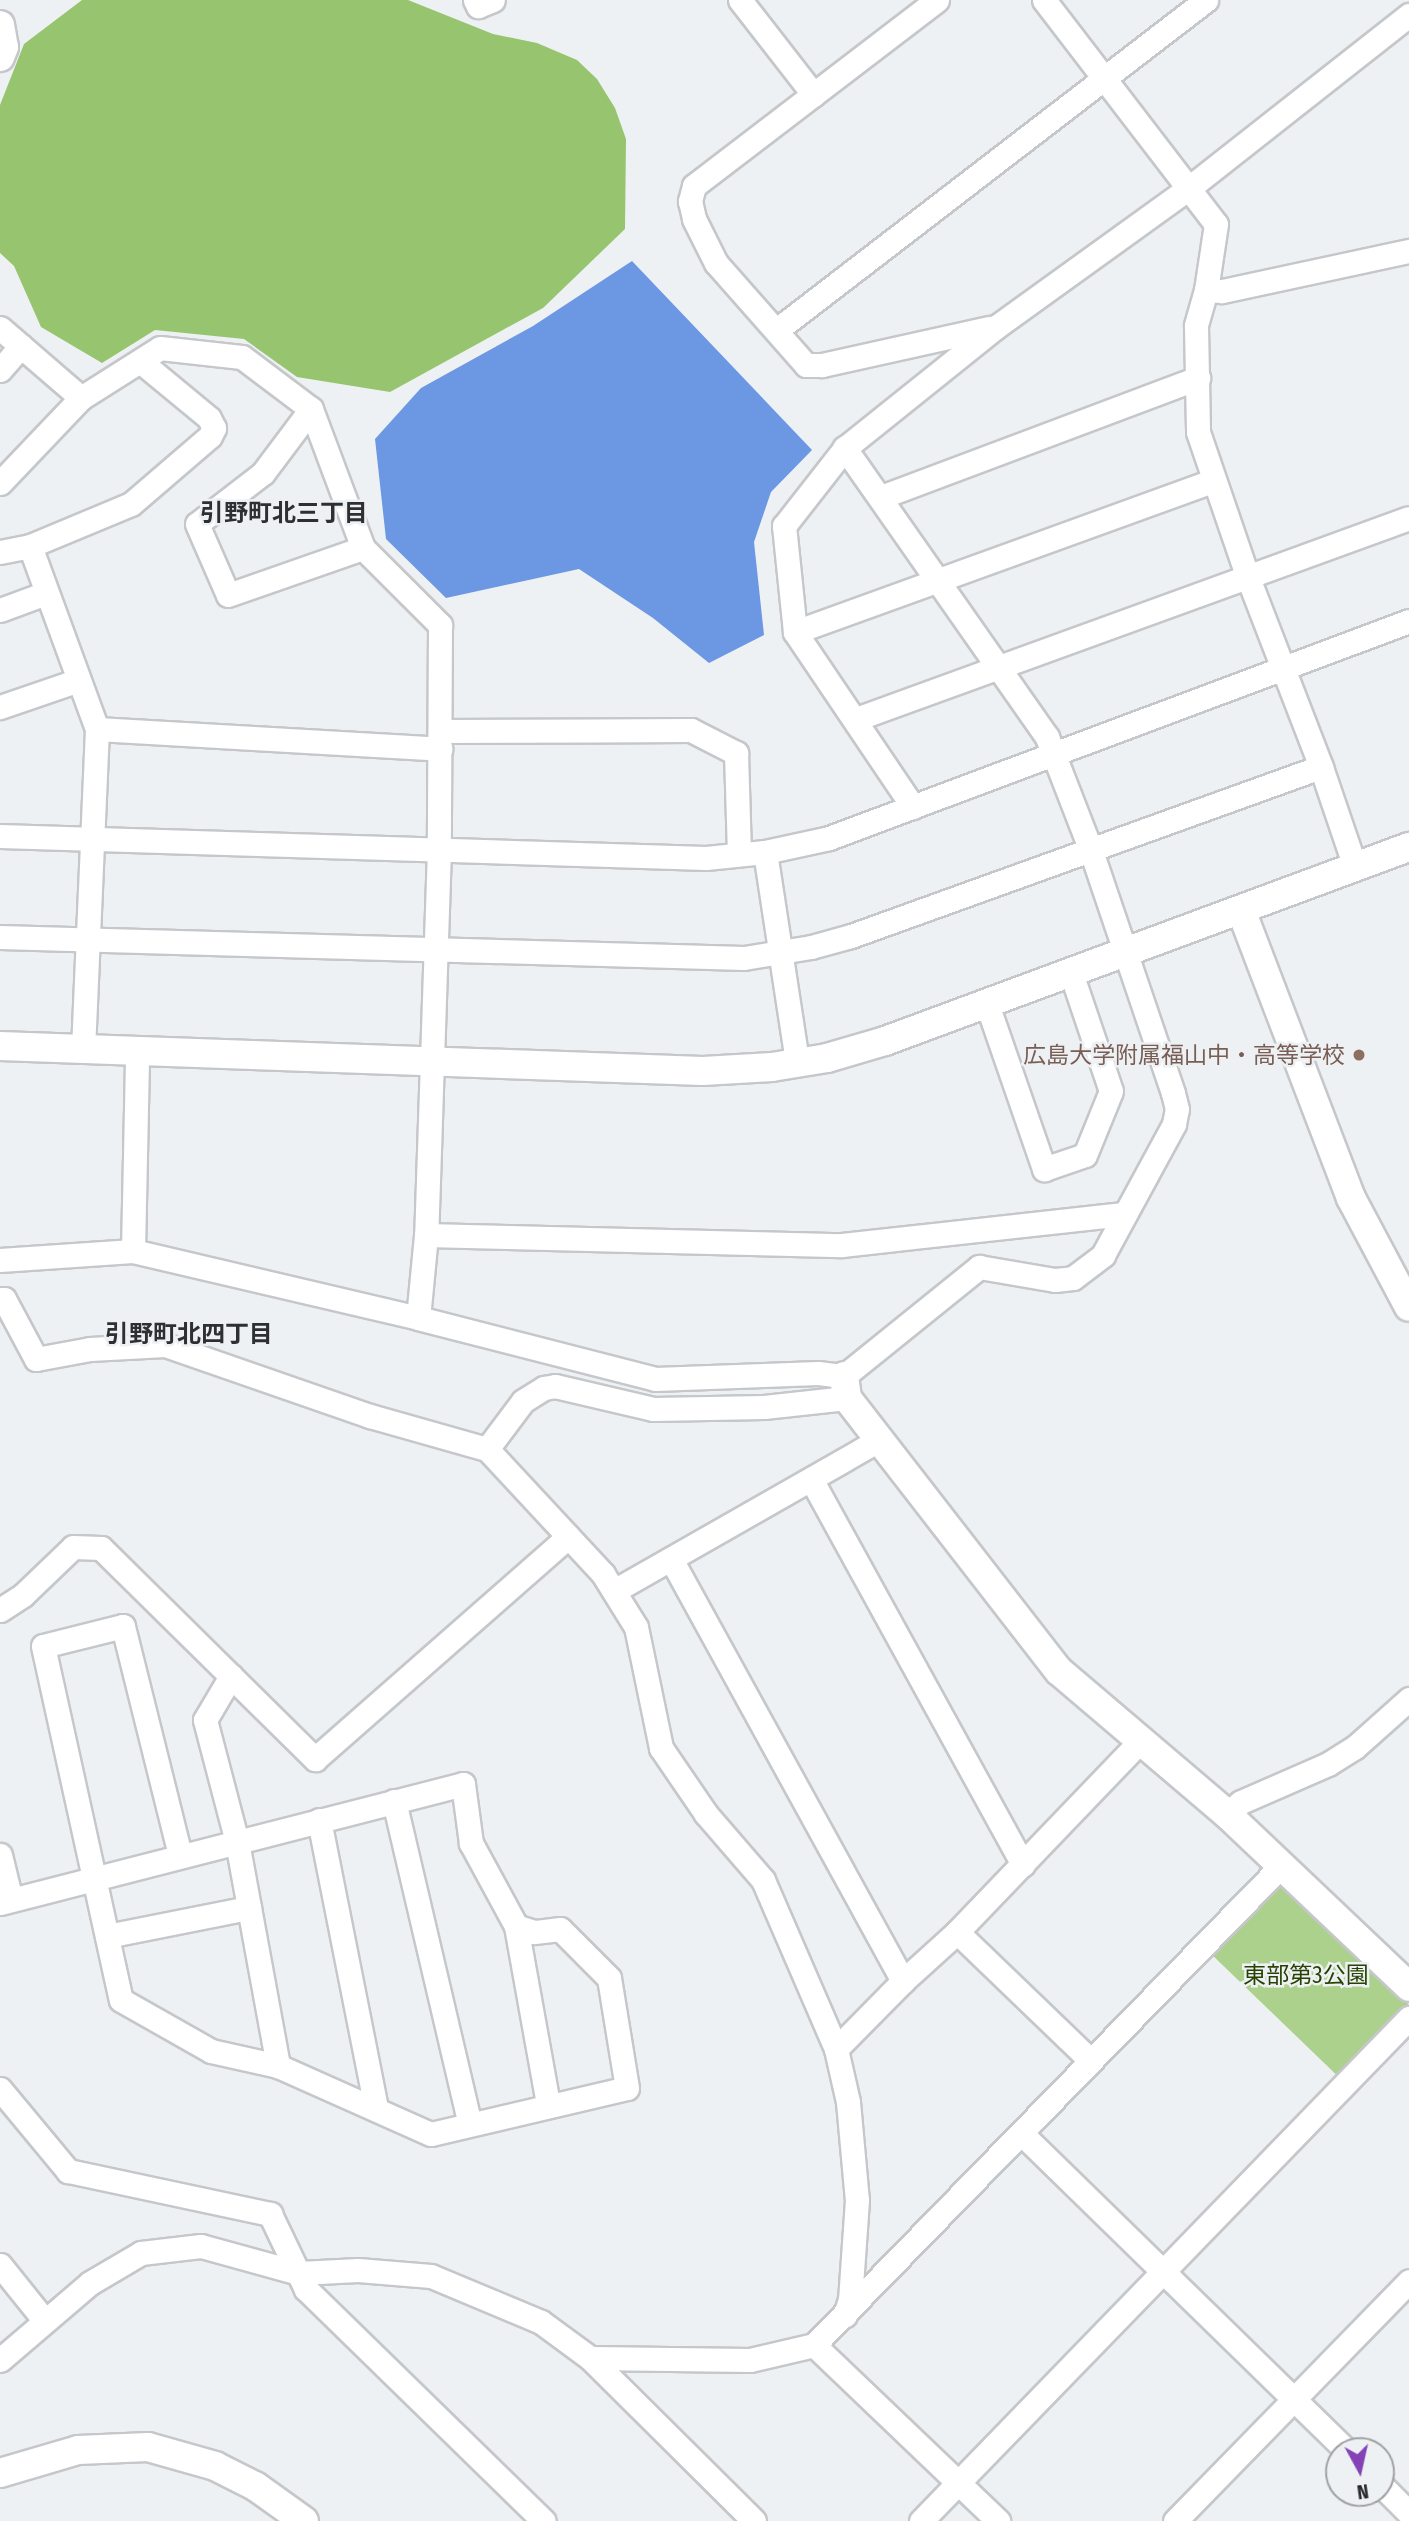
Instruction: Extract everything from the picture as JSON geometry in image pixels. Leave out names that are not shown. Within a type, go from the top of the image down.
[{"type":"street","points":[[475,0],[478,6],[493,0]]},
{"type":"street","points":[[740,0],[814,95]]},
{"type":"street","points":[[937,0],[694,186],[691,201],[694,219],[716,263],[778,329],[806,365],[821,365],[996,327]]},
{"type":"street","points":[[1044,0],[1106,77],[1216,224],[1206,290],[1196,326],[1198,432],[1213,481],[1321,767],[1355,867]]},
{"type":"street","points":[[778,329],[1206,0]]},
{"type":"street","points":[[913,807],[856,719],[794,632],[784,526],[845,448],[996,327],[1189,188],[1409,15]]},
{"type":"street","points":[[0,26],[4,47],[0,57]]},
{"type":"street","points":[[1206,290],[1222,290],[1409,251]]},
{"type":"street","points":[[0,328],[81,397]]},
{"type":"street","points":[[0,370],[21,346]]},
{"type":"street","points":[[0,483],[81,397],[160,348],[242,357],[310,409],[363,548],[440,625],[439,849],[426,1235],[418,1318]]},
{"type":"street","points":[[0,552],[30,546],[131,504],[210,436],[214,428],[209,418],[140,361]]},
{"type":"street","points":[[881,497],[1198,378]]},
{"type":"street","points":[[310,409],[263,473],[197,524],[228,595],[363,548]]},
{"type":"street","points":[[487,1449],[523,1401],[533,1392],[555,1386],[653,1409],[764,1407],[846,1387],[979,1267],[1037,1279],[1073,1278],[1103,1255],[1174,1125],[1177,1109],[1126,953],[1090,848],[1047,737],[845,448]]},
{"type":"street","points":[[794,632],[1213,481]]},
{"type":"street","points":[[856,719],[998,665],[1409,518]]},
{"type":"street","points":[[30,546],[97,729],[83,1049]]},
{"type":"street","points":[[0,610],[47,593]]},
{"type":"street","points":[[0,836],[706,859],[765,852],[829,838],[1409,621]]},
{"type":"street","points":[[0,708],[79,680]]},
{"type":"street","points":[[97,729],[440,740],[691,730],[736,753],[738,854]]},
{"type":"street","points":[[0,937],[434,948],[702,959],[779,953],[851,936],[1321,767]]},
{"type":"street","points":[[0,1046],[430,1059],[703,1071],[797,1062],[885,1041],[1409,847]]},
{"type":"street","points":[[765,852],[797,1062]]},
{"type":"street","points":[[1241,910],[1351,1198],[1409,1307]]},
{"type":"street","points":[[987,1004],[1044,1169],[1085,1155],[1111,1091],[1070,973]]},
{"type":"street","points":[[133,1251],[137,1052]]},
{"type":"street","points":[[426,1235],[842,1245],[1125,1214]]},
{"type":"street","points":[[0,1260],[133,1251],[418,1318],[655,1379],[818,1373],[846,1387],[879,1440],[1059,1671],[1139,1742],[1227,1814],[1409,1987]]},
{"type":"street","points":[[0,1299],[4,1299],[36,1359],[90,1349],[165,1345],[370,1416],[487,1449],[603,1574],[636,1627],[661,1748],[706,1814],[763,1880],[836,2049],[850,2115],[858,2200],[850,2300],[845,2315]]},
{"type":"street","points":[[614,1591],[879,1440]]},
{"type":"street","points":[[811,1479],[1023,1864]]},
{"type":"street","points":[[0,1610],[23,1595],[73,1547],[101,1548],[315,1759],[568,1537]]},
{"type":"street","points":[[671,1559],[903,1981]]},
{"type":"street","points":[[180,1855],[123,1626],[43,1646],[121,2000],[211,2051],[278,2066],[431,2133],[627,2088],[609,1978],[560,1929],[534,1932],[516,1926]]},
{"type":"street","points":[[231,1676],[205,1720],[237,1842],[278,2066]]},
{"type":"street","points":[[1227,1814],[1241,1802],[1328,1764],[1354,1748],[1409,1699]]},
{"type":"street","points":[[836,2049],[903,1981],[957,1932],[1139,1742]]},
{"type":"street","points":[[0,1855],[6,1901],[463,1784],[471,1843],[516,1926],[548,2104]]},
{"type":"street","points":[[394,1801],[470,2124]]},
{"type":"street","points":[[319,1820],[376,2109]]},
{"type":"street","points":[[590,2358],[750,2360],[814,2345],[1282,1865]]},
{"type":"street","points":[[107,1936],[249,1908]]},
{"type":"street","points":[[957,1932],[1090,2060]]},
{"type":"street","points":[[921,2521],[1409,2018]]},
{"type":"street","points":[[0,2089],[68,2171],[270,2214],[306,2289],[544,2521]]},
{"type":"street","points":[[1021,2133],[1332,2437]]},
{"type":"street","points":[[0,2360],[90,2283],[141,2253],[201,2246],[299,2273],[358,2270],[431,2276],[541,2322],[590,2358],[754,2521]]},
{"type":"street","points":[[0,2265],[46,2321]]},
{"type":"street","points":[[1175,2521],[1409,2281]]},
{"type":"street","points":[[814,2345],[998,2521]]},
{"type":"street","points":[[0,2473],[79,2450],[148,2447],[215,2466],[255,2486],[304,2521]]},
{"type":"street","points":[[1395,2499],[1409,2513]]},
{"type":"green space","points":[[82,0],[408,0],[493,34],[537,43],[577,60],[597,79],[615,108],[626,139],[625,229],[543,308],[390,392],[297,377],[244,339],[155,330],[102,363],[41,327],[14,266],[0,253],[0,105],[24,44]]},
{"type":"green space","name":"東部第3公園","points":[[1281,1881],[1408,2004],[1338,2077],[1211,1954]]},
{"type":"water","points":[[632,261],[812,450],[771,492],[754,542],[764,635],[709,663],[653,618],[579,569],[446,598],[386,539],[375,439],[421,388],[533,326]]},
{"type":"place","name":"広島大学附属福山中・高等学校","points":[[1359,1055]]},
{"type":"district","name":"引野町北三丁目","points":[[284,514]]},
{"type":"district","name":"引野町北四丁目","points":[[189,1335]]}]
